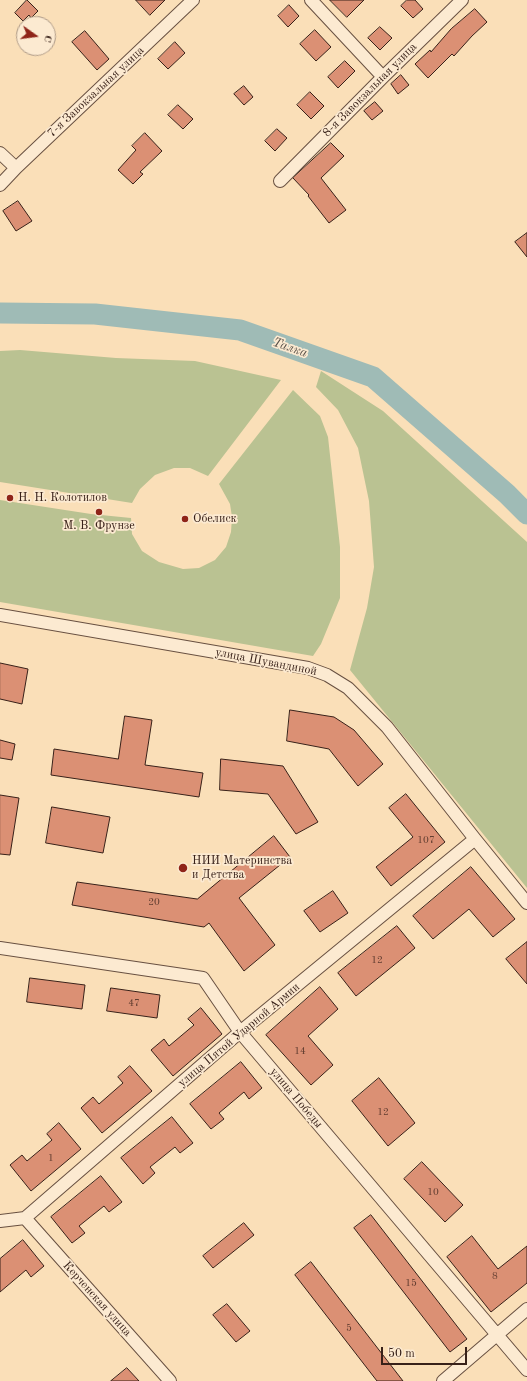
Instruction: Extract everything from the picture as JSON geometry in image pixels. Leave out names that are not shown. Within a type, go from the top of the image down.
[{"type":"street","name":"7-я Завокзальная улица","points":[[0,185],[16,168],[194,0]]},
{"type":"street","points":[[311,0],[383,77]]},
{"type":"street","name":"8-я Завокзальная улица","points":[[280,180],[462,0]]},
{"type":"street","points":[[0,153],[16,168]]},
{"type":"street","name":"улица Шувандиной","points":[[0,615],[308,668],[327,675],[348,688],[387,727],[527,903]]},
{"type":"street","name":"улица Пятой Ударной Армии","points":[[25,1218],[240,1032],[475,839]]},
{"type":"street","name":"улица Победы","points":[[0,948],[203,978],[240,1032],[527,1370]]},
{"type":"street","points":[[0,1221],[25,1218]]},
{"type":"street","name":"Керченская улица","points":[[25,1218],[170,1381]]},
{"type":"street","points":[[443,1381],[527,1309]]},
{"type":"green space","points":[[20,350],[116,358],[195,361],[281,380],[208,476],[190,468],[174,468],[155,475],[140,489],[132,503],[0,482],[0,351]]},
{"type":"green space","points":[[321,371],[383,411],[527,542],[527,888],[350,670],[367,608],[374,567],[369,501],[358,448],[338,410],[316,387]]},
{"type":"green space","points":[[293,390],[320,416],[328,437],[340,547],[340,598],[321,644],[313,656],[0,602],[0,500],[91,514],[131,518],[132,534],[142,551],[159,562],[183,569],[199,568],[215,560],[226,547],[231,532],[232,517],[230,504],[219,484]]},
{"type":"building","points":[[27,0],[38,11],[33,16],[18,16],[15,13]]},
{"type":"building","points":[[136,0],[165,0],[150,15]]},
{"type":"building","points":[[330,0],[364,0],[347,17]]},
{"type":"building","points":[[407,0],[415,0],[423,9],[413,18],[401,6]]},
{"type":"building","points":[[289,5],[299,16],[288,27],[278,16]]},
{"type":"building","points":[[475,9],[487,22],[454,56],[452,54],[428,78],[415,64],[430,50],[431,52],[451,29]]},
{"type":"building","points":[[380,27],[392,38],[380,50],[368,38]]},
{"type":"building","points":[[315,30],[331,47],[316,61],[300,44]]},
{"type":"building","points":[[85,31],[109,59],[97,70],[72,42]]},
{"type":"building","points":[[175,42],[185,53],[168,69],[158,59]]},
{"type":"building","points":[[345,61],[355,71],[338,88],[328,77]]},
{"type":"building","points":[[401,75],[409,85],[398,94],[391,84]]},
{"type":"building","points":[[244,86],[253,97],[244,105],[234,94]]},
{"type":"building","points":[[310,92],[324,106],[311,119],[297,105]]},
{"type":"building","points":[[375,102],[383,111],[372,120],[364,111]]},
{"type":"building","points":[[178,105],[193,119],[183,129],[168,115]]},
{"type":"building","points":[[277,129],[287,138],[275,151],[265,141]]},
{"type":"building","points":[[145,133],[162,151],[140,172],[143,174],[133,184],[118,170],[136,150],[132,146]]},
{"type":"building","points":[[331,143],[344,156],[321,178],[346,210],[329,223],[308,196],[309,195],[293,178]]},
{"type":"building","points":[[18,201],[32,221],[16,231],[3,211]]},
{"type":"building","points":[[527,233],[527,257],[515,242]]},
{"type":"building","points":[[0,663],[28,669],[22,704],[0,699]]},
{"type":"building","points":[[290,710],[334,717],[354,730],[383,764],[358,786],[329,749],[287,741]]},
{"type":"building","points":[[125,716],[152,720],[145,765],[203,773],[199,797],[51,775],[54,749],[118,759]]},
{"type":"building","points":[[0,740],[15,744],[12,760],[0,758]]},
{"type":"building","points":[[221,759],[283,766],[318,822],[296,834],[268,794],[220,790]]},
{"type":"building","points":[[406,794],[445,842],[391,886],[376,867],[413,837],[389,808]]},
{"type":"building","points":[[0,795],[19,798],[10,855],[0,854]]},
{"type":"building","points":[[52,807],[110,817],[103,853],[46,843]]},
{"type":"building","points":[[274,836],[290,857],[239,898],[275,945],[244,971],[209,923],[204,927],[72,905],[77,882],[197,899]]},
{"type":"building","points":[[471,867],[515,919],[493,937],[469,909],[433,939],[413,916]]},
{"type":"building","points":[[333,891],[348,913],[320,932],[304,911]]},
{"type":"building","points":[[397,926],[415,948],[356,996],[338,973]]},
{"type":"building","points":[[527,942],[527,984],[506,959]]},
{"type":"building","points":[[30,978],[85,985],[82,1009],[27,1002]]},
{"type":"building","points":[[320,987],[338,1009],[308,1036],[333,1065],[311,1085],[266,1035]]},
{"type":"building","points":[[111,988],[160,995],[157,1018],[107,1011]]},
{"type":"building","points":[[201,1008],[222,1034],[173,1076],[151,1050],[164,1039],[169,1046],[194,1025],[188,1019]]},
{"type":"building","points":[[241,1062],[262,1088],[249,1099],[244,1092],[219,1113],[224,1119],[211,1129],[190,1104]]},
{"type":"building","points":[[130,1066],[152,1091],[102,1133],[81,1108],[93,1097],[99,1104],[123,1083],[118,1077]]},
{"type":"building","points":[[379,1078],[415,1123],[388,1146],[352,1101]]},
{"type":"building","points":[[172,1117],[193,1143],[180,1153],[175,1147],[150,1167],[155,1173],[143,1184],[121,1158]]},
{"type":"building","points":[[59,1123],[81,1149],[31,1191],[10,1165],[22,1155],[27,1161],[52,1140],[47,1134]]},
{"type":"building","points":[[422,1162],[463,1205],[445,1222],[404,1179]]},
{"type":"building","points":[[101,1176],[122,1202],[109,1212],[104,1206],[79,1226],[85,1233],[72,1243],[51,1217]]},
{"type":"building","points":[[371,1215],[467,1339],[450,1352],[354,1228]]},
{"type":"building","points":[[244,1223],[254,1235],[213,1268],[203,1256]]},
{"type":"building","points":[[472,1236],[498,1269],[527,1246],[527,1283],[491,1312],[447,1257]]},
{"type":"building","points":[[23,1240],[44,1266],[31,1277],[26,1270],[0,1292],[0,1259]]},
{"type":"building","points":[[311,1262],[403,1381],[377,1381],[295,1275]]},
{"type":"building","points":[[227,1304],[250,1331],[236,1342],[213,1315]]},
{"type":"building","points":[[127,1368],[139,1381],[111,1381]]},
{"type":"waterway","name":"Талка","points":[[0,313],[95,314],[240,330],[373,377],[507,494],[527,514]]},
{"type":"place","name":"Н. Н. Колотилов","points":[[10,498]]},
{"type":"place","name":"М. В. Фрунзе","points":[[99,512]]},
{"type":"place","name":"Обелиск","points":[[185,519]]},
{"type":"place","name":"НИИ Материнства и Детства","points":[[183,868]]}]
